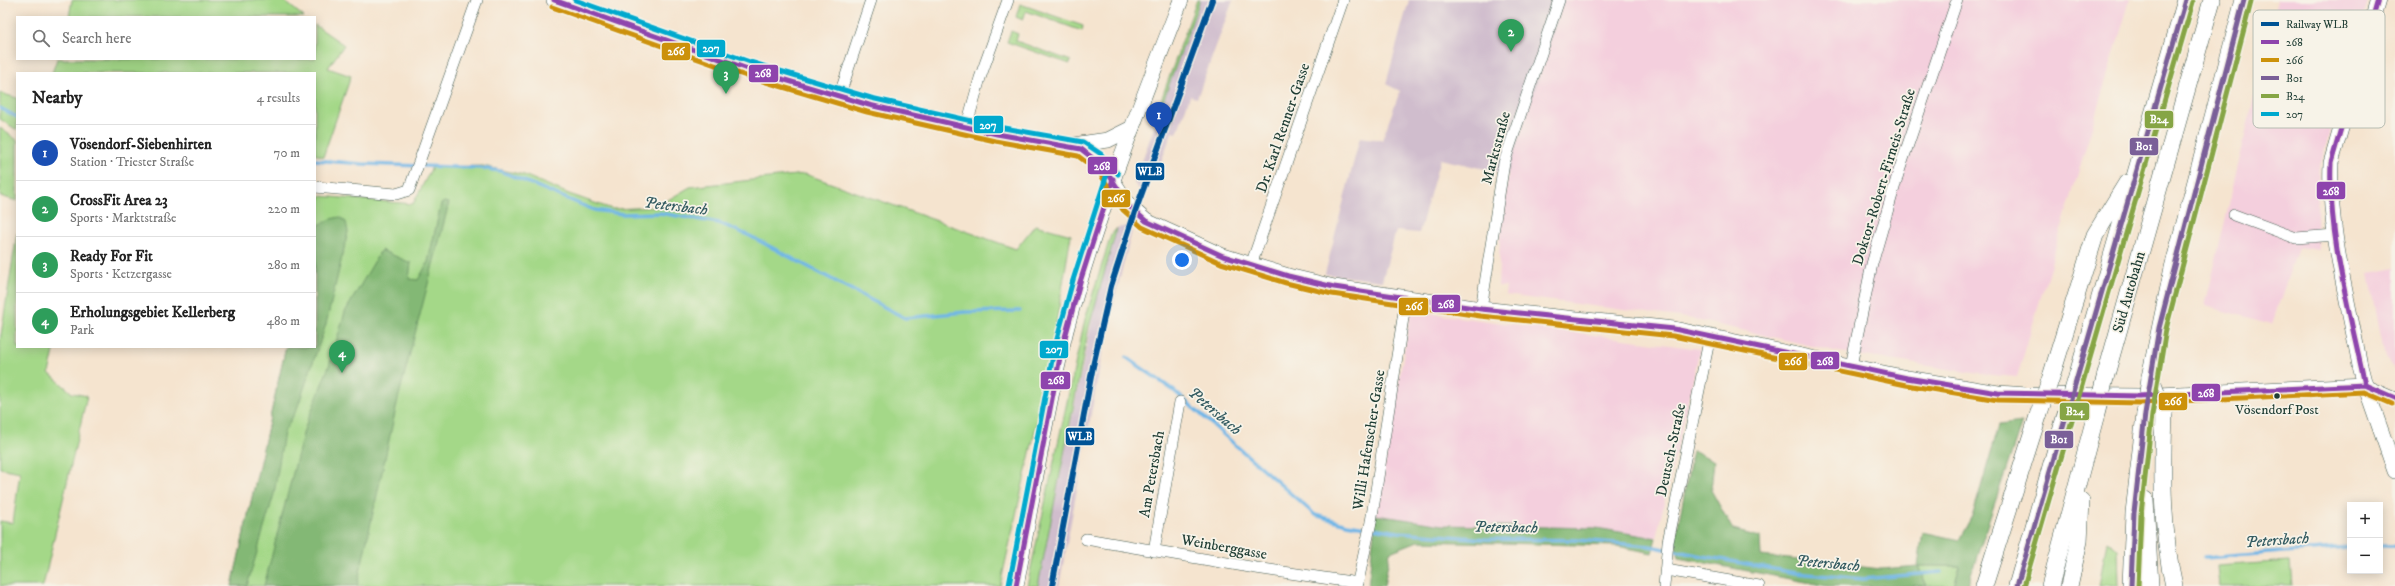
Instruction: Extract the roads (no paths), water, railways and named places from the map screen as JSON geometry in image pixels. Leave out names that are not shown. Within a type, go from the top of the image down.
[{"type":"highway","name":"Süd Autobahn","points":[[2017,586],[2186,0]]},
{"type":"highway","name":"Süd Autobahn","points":[[2050,586],[2084,466],[2105,378],[2212,0]]},
{"type":"highway","points":[[2131,586],[2134,513],[2150,377],[2173,268],[2244,0]]},
{"type":"highway","points":[[1984,586],[2096,235],[2139,163]]},
{"type":"highway","points":[[2150,377],[2164,413],[2162,468],[2163,510],[2174,586]]},
{"type":"highway","points":[[2145,414],[2146,519],[2150,586]]},
{"type":"highway","points":[[2069,586],[2079,541],[2084,466]]},
{"type":"main road","points":[[554,0],[748,69],[839,97],[966,128],[1081,149],[1090,154],[1113,179],[1129,206],[1146,221],[1200,247],[1251,265],[1322,285],[1406,299],[1481,309],[1674,329],[1957,387],[2027,395],[2139,396],[2365,385]]},
{"type":"main road","points":[[1016,586],[1061,352],[1078,288],[1113,179],[1181,0]]},
{"type":"main road","points":[[2375,10],[2378,0]]},
{"type":"main road","points":[[1066,146],[1108,140],[1132,128]]},
{"type":"main road","points":[[2341,128],[2331,163],[2330,189],[2335,235],[2365,385],[2395,471]]},
{"type":"street","points":[[316,187],[396,194],[409,190],[415,179],[478,0]]},
{"type":"street","points":[[839,97],[871,0]]},
{"type":"street","points":[[966,128],[980,78],[1008,0]]},
{"type":"street","name":"Dr. Karl Renner-Gasse","points":[[1251,265],[1343,0]]},
{"type":"street","name":"Marktstraße","points":[[1481,309],[1504,163],[1559,0]]},
{"type":"street","name":"Doktor-Robert-Firneis-Straße","points":[[1851,366],[1872,264],[1896,181],[1957,0]]},
{"type":"street","points":[[2234,215],[2296,238],[2335,235]]},
{"type":"street","name":"Willi Hafenscher-Gasse","points":[[1357,584],[1371,522],[1406,299]]},
{"type":"street","name":"Deutsch-Straße","points":[[1664,586],[1667,547],[1710,336]]},
{"type":"street","points":[[2365,385],[2395,398]]},
{"type":"street","name":"Am Petersbach","points":[[1154,551],[1180,402]]},
{"type":"street","name":"Weinberggasse","points":[[1086,539],[1357,584]]},
{"type":"street","points":[[1666,570],[1759,586]]},
{"type":"waterway","name":"Petersbach","points":[[0,108],[16,116]]},
{"type":"waterway","name":"Petersbach","points":[[316,160],[363,164],[480,168],[500,171],[594,210],[623,214],[660,213],[719,223],[750,236],[905,318],[965,312],[1020,311]]},
{"type":"waterway","name":"Petersbach","points":[[1126,357],[1173,390],[1315,515],[1347,524],[1398,532],[1485,539],[1578,540],[1649,546],[1795,573],[1863,579],[1941,572]]},
{"type":"waterway","name":"Petersbach","points":[[2383,546],[2395,546]]},
{"type":"waterway","name":"Petersbach","points":[[2205,558],[2347,547]]},
{"type":"rail line","name":"WLB","points":[[1052,586],[1093,366],[1111,286],[1135,212],[1212,0]]},
{"type":"place","name":"CrossFit Area 23","points":[[1511,52]]},
{"type":"place","name":"Ready For Fit","points":[[726,94]]},
{"type":"place","name":"Vösendorf-Siebenhirten","points":[[1159,135]]},
{"type":"place","name":"Erholungsgebiet Kellerberg","points":[[342,373]]},
{"type":"place","name":"Vösendorf Post","points":[[2277,396]]}]
